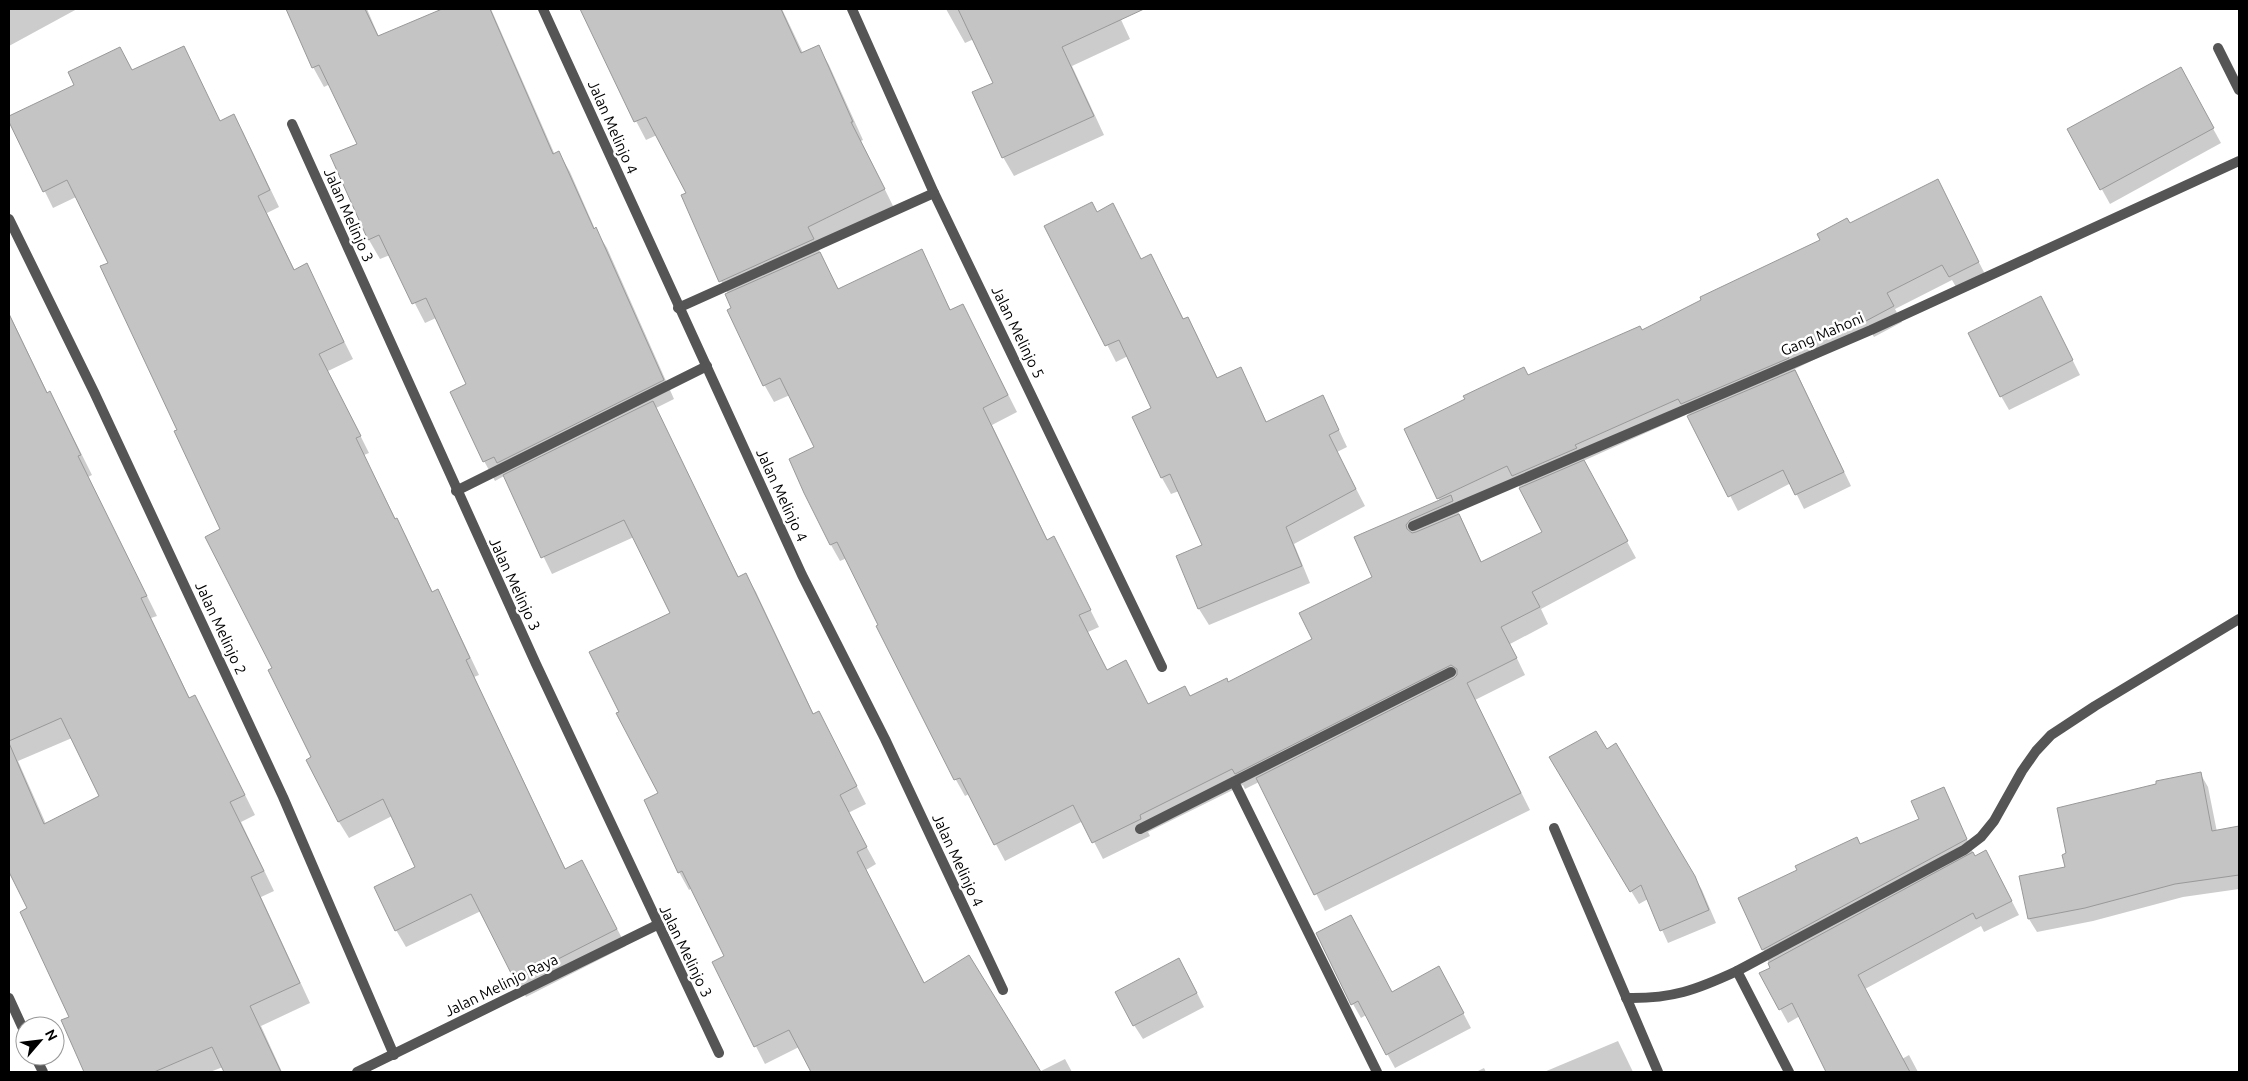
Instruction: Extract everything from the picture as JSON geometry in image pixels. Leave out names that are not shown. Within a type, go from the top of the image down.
[{"type":"street","name":"Jalan Melinjo 4","points":[[543,9],[802,576],[885,739],[1003,990]]},
{"type":"street","name":"Jalan Melinjo 5","points":[[852,9],[934,193],[1162,667]]},
{"type":"street","points":[[2218,48],[2239,90]]},
{"type":"street","name":"Jalan Melinjo 3","points":[[292,124],[456,491],[657,925],[719,1053]]},
{"type":"street","name":"Gang Mahoni","points":[[1413,526],[1871,330],[2239,161]]},
{"type":"street","points":[[678,308],[934,193]]},
{"type":"street","name":"Jalan Melinjo 2","points":[[9,219],[94,392],[284,797],[394,1055]]},
{"type":"street","points":[[456,491],[707,366]]},
{"type":"street","points":[[1626,998],[1668,997],[1689,992],[1737,971],[1964,850],[1981,837],[1994,821],[2022,771],[2036,751],[2051,735],[2095,706],[2239,619]]},
{"type":"street","points":[[1140,829],[1451,672]]},
{"type":"street","points":[[1234,782],[1377,1072]]},
{"type":"street","points":[[1554,828],[1658,1072]]},
{"type":"street","name":"Jalan Melinjo Raya","points":[[358,1072],[657,925]]},
{"type":"street","points":[[1737,971],[1788,1072]]},
{"type":"street","points":[[9,998],[17,1016]]},
{"type":"building","points":[[286,9],[365,9],[378,36],[442,9],[490,9],[553,154],[559,151],[594,229],[596,227],[664,380],[497,463],[494,457],[483,462],[450,392],[466,384],[426,298],[412,304],[379,235],[368,240],[330,155],[357,144],[319,65],[312,68]]},
{"type":"building","points":[[580,9],[781,9],[801,53],[819,45],[853,122],[851,122],[885,189],[808,227],[814,239],[719,282],[681,195],[686,193],[646,117],[634,122]]},
{"type":"building","points":[[958,9],[1144,9],[1062,47],[1094,116],[1002,158],[972,92],[993,83]]},
{"type":"building","points":[[184,46],[220,121],[234,114],[270,190],[258,196],[294,270],[307,263],[344,342],[319,354],[361,436],[356,438],[395,519],[397,518],[432,592],[438,589],[470,658],[466,660],[565,869],[582,860],[617,929],[515,981],[471,894],[395,931],[374,887],[415,867],[383,799],[338,822],[306,760],[311,757],[268,670],[272,668],[205,537],[220,529],[174,431],[177,430],[100,266],[108,263],[67,180],[43,192],[9,122],[9,116],[74,85],[68,72],[120,47],[132,70]]},
{"type":"building","points":[[2181,67],[2214,128],[2100,190],[2067,129]]},
{"type":"building","points":[[1938,179],[1979,262],[1949,277],[1942,265],[1887,293],[1894,306],[1864,322],[1861,318],[1787,353],[1789,358],[1681,404],[1678,399],[1575,445],[1577,448],[1512,476],[1507,466],[1437,499],[1404,429],[1465,399],[1463,396],[1524,367],[1528,375],[1640,326],[1642,330],[1701,300],[1700,297],[1820,240],[1817,234],[1847,218],[1850,223]]},
{"type":"building","points":[[1092,202],[1097,212],[1113,203],[1141,259],[1151,254],[1183,319],[1188,317],[1217,378],[1241,367],[1266,422],[1323,395],[1339,430],[1329,435],[1356,489],[1286,527],[1302,566],[1198,609],[1176,556],[1202,545],[1170,474],[1161,478],[1132,417],[1151,408],[1119,340],[1105,346],[1044,226]]},
{"type":"building","points":[[922,249],[950,310],[963,304],[1008,395],[983,408],[1047,540],[1054,536],[1091,610],[1079,615],[1107,670],[1126,660],[1148,704],[1185,686],[1190,696],[1227,678],[1228,682],[1312,639],[1299,613],[1372,577],[1354,537],[1451,495],[1453,501],[1410,520],[1406,525],[1407,529],[1412,533],[1416,532],[1459,514],[1481,562],[1542,532],[1519,488],[1584,460],[1628,541],[1532,592],[1540,607],[1501,627],[1517,658],[1467,683],[1521,793],[1314,895],[1256,778],[1454,678],[1457,675],[1457,669],[1451,665],[1235,774],[1232,769],[1140,815],[1141,819],[1092,843],[1073,805],[994,845],[960,778],[954,780],[876,626],[878,625],[837,542],[830,545],[804,493],[789,459],[814,447],[780,378],[763,386],[727,310],[731,308],[725,294],[820,252],[838,289]]},
{"type":"building","points":[[2041,296],[2073,360],[2000,397],[1968,333]]},
{"type":"building","points":[[9,314],[47,393],[50,391],[81,455],[78,456],[147,596],[141,598],[189,698],[195,695],[245,795],[230,802],[264,871],[251,877],[300,983],[250,1006],[281,1072],[224,1072],[212,1047],[154,1072],[84,1072],[65,1029],[65,1018],[69,1017],[20,912],[27,908],[9,872],[9,743],[44,824],[99,796],[61,718],[9,741]]},
{"type":"building","points":[[1795,370],[1844,472],[1795,495],[1783,470],[1728,497],[1687,416]]},
{"type":"building","points":[[653,401],[738,577],[746,573],[813,714],[819,711],[857,786],[840,795],[867,847],[857,852],[924,983],[969,955],[1041,1072],[811,1072],[789,1030],[754,1047],[712,962],[724,956],[682,871],[678,873],[644,800],[658,793],[616,713],[619,712],[589,652],[670,613],[624,520],[541,558],[503,475]]},
{"type":"building","points":[[1596,731],[1607,749],[1616,743],[1695,876],[1709,910],[1660,931],[1641,885],[1630,892],[1549,757]]},
{"type":"building","points":[[2201,772],[2212,831],[2239,826],[2239,875],[2175,884],[2085,908],[2028,919],[2019,876],[2065,867],[2062,855],[2066,853],[2057,808],[2156,784],[2156,781]]},
{"type":"building","points":[[1944,787],[1967,839],[1762,950],[1738,898],[1797,870],[1795,866],[1857,837],[1860,844],[1919,819],[1911,801]]},
{"type":"building","points":[[1986,850],[2012,901],[1976,919],[1973,913],[1858,975],[1910,1072],[1826,1072],[1792,1003],[1779,1010],[1759,973],[1770,968],[1768,963],[1973,852],[1975,856]]},
{"type":"building","points":[[1351,915],[1392,992],[1439,966],[1464,1013],[1386,1055],[1358,1001],[1351,1005],[1316,933]]},
{"type":"building","points":[[1179,958],[1197,993],[1133,1026],[1115,992]]}]
